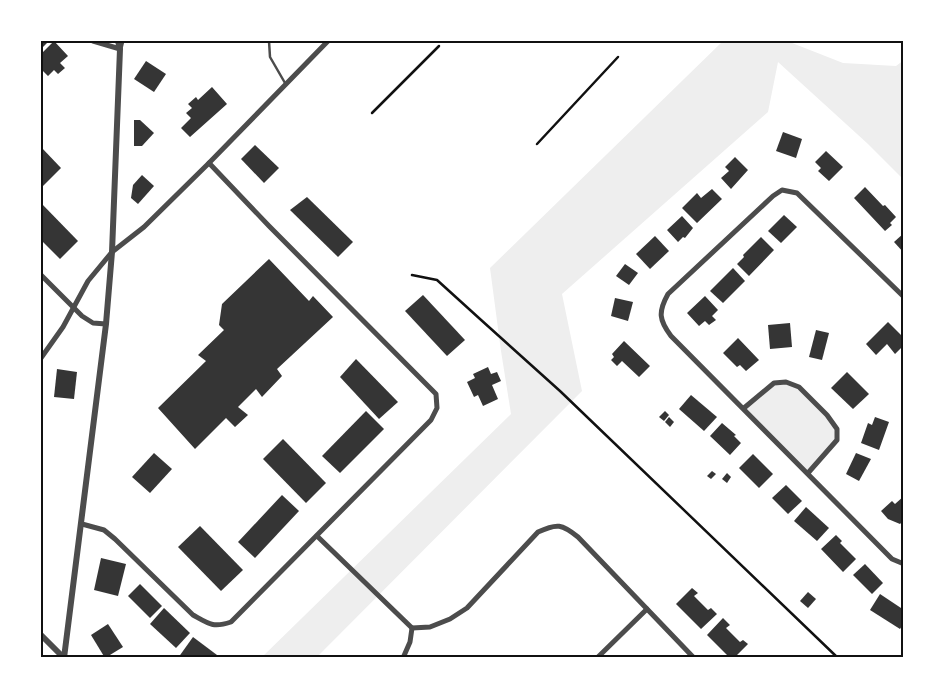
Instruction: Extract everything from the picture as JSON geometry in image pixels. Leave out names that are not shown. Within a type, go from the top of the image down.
[{"type":"street","points":[[93,41],[120,49]]},
{"type":"street","points":[[118,41],[120,49]]},
{"type":"street","points":[[64,658],[106,324],[112,252],[120,49],[122,41]]},
{"type":"street","points":[[41,358],[63,328],[88,281],[112,252],[144,227],[328,41]]},
{"type":"street","points":[[82,524],[104,530],[193,614],[207,623],[219,626],[231,622],[317,536],[431,420],[437,408],[436,394],[209,163]]},
{"type":"street","points":[[904,297],[797,193],[782,190],[773,196],[668,294],[660,315],[663,325],[671,336],[892,560],[904,564]]},
{"type":"street","points":[[41,275],[82,316],[93,323],[106,324]]},
{"type":"street","points":[[744,408],[774,383],[786,382],[799,388],[827,414],[837,429],[837,440],[808,473]]},
{"type":"street","points":[[317,536],[412,628],[430,627],[450,619],[467,608],[538,532],[550,526],[561,525],[578,537],[694,658]]},
{"type":"street","points":[[597,658],[647,609]]},
{"type":"street","points":[[404,658],[410,642],[412,628]]},
{"type":"street","points":[[41,635],[64,658]]},
{"type":"lane","points":[[269,41],[270,57],[286,84]]},
{"type":"path","points":[[372,113],[439,46]]},
{"type":"path","points":[[537,144],[618,57]]},
{"type":"path","points":[[412,275],[437,280],[560,391],[838,658]]},
{"type":"shaded area","points":[[723,41],[787,41],[843,63],[896,66],[904,60],[904,180],[868,144],[778,62],[768,112],[562,294],[582,391],[316,658],[261,658],[511,414],[490,268]]},
{"type":"shaded area","points":[[786,382],[799,387],[837,429],[837,440],[808,473],[744,408],[774,383]]},
{"type":"building","points":[[41,41],[49,41],[41,49]]},
{"type":"building","points":[[54,41],[68,56],[60,63],[65,68],[58,74],[54,70],[48,76],[41,69],[41,54]]},
{"type":"building","points":[[146,61],[166,74],[154,92],[134,79]]},
{"type":"building","points":[[212,87],[227,104],[190,137],[181,128],[191,118],[186,113],[192,108],[188,104],[196,97],[198,100]]},
{"type":"building","points":[[134,120],[140,120],[154,133],[142,146],[134,146]]},
{"type":"building","points":[[783,132],[802,139],[796,158],[776,151]]},
{"type":"building","points":[[255,145],[279,168],[264,183],[241,159]]},
{"type":"building","points":[[41,147],[61,168],[41,188]]},
{"type":"building","points":[[826,151],[843,167],[829,181],[818,171],[821,168],[815,162]]},
{"type":"building","points":[[735,157],[748,170],[731,189],[721,178],[729,171],[725,167]]},
{"type":"building","points":[[142,175],[154,186],[138,204],[131,198],[133,185]]},
{"type":"building","points":[[865,187],[896,217],[890,223],[892,225],[885,231],[854,198]]},
{"type":"building","points":[[712,189],[722,199],[697,223],[682,208],[697,193],[701,198]]},
{"type":"building","points":[[307,197],[353,242],[338,257],[290,210]]},
{"type":"building","points":[[41,203],[78,241],[60,259],[41,240]]},
{"type":"building","points":[[784,215],[797,227],[781,243],[768,231]]},
{"type":"building","points":[[682,216],[693,228],[685,238],[683,237],[678,242],[667,230]]},
{"type":"building","points":[[904,233],[904,253],[894,242]]},
{"type":"building","points":[[655,236],[669,251],[650,269],[636,254]]},
{"type":"building","points":[[761,237],[774,250],[749,276],[737,264]]},
{"type":"building","points":[[269,259],[309,301],[313,296],[333,317],[277,369],[282,376],[262,397],[256,389],[238,407],[248,415],[235,427],[226,418],[195,449],[158,408],[206,361],[198,355],[224,330],[219,325],[222,304]]},
{"type":"building","points":[[625,264],[638,273],[629,285],[616,276]]},
{"type":"building","points":[[733,268],[745,281],[723,303],[710,291]]},
{"type":"building","points":[[423,295],[465,340],[447,356],[405,311]]},
{"type":"building","points":[[705,296],[718,310],[712,316],[716,320],[709,325],[705,321],[699,326],[687,313]]},
{"type":"building","points":[[615,298],[633,302],[628,321],[611,316]]},
{"type":"building","points":[[888,322],[904,338],[904,345],[895,354],[887,344],[876,355],[866,344]]},
{"type":"building","points":[[790,323],[792,347],[770,349],[768,325]]},
{"type":"building","points":[[816,330],[829,333],[822,360],[809,357]]},
{"type":"building","points":[[738,338],[759,360],[746,371],[740,365],[737,367],[723,353]]},
{"type":"building","points":[[624,341],[650,366],[639,377],[622,361],[617,366],[611,360],[614,357],[612,354]]},
{"type":"building","points":[[356,359],[398,402],[379,419],[340,377]]},
{"type":"building","points":[[488,367],[491,374],[497,372],[501,381],[492,385],[498,399],[483,406],[478,395],[474,397],[467,382],[475,378],[473,374]]},
{"type":"building","points":[[57,369],[77,372],[74,399],[54,397]]},
{"type":"building","points":[[847,372],[869,394],[853,409],[831,388]]},
{"type":"building","points":[[691,395],[717,417],[704,431],[679,409]]},
{"type":"building","points":[[366,411],[384,429],[340,473],[322,456]]},
{"type":"building","points":[[665,411],[669,415],[664,421],[659,417]]},
{"type":"building","points":[[669,417],[674,422],[670,427],[665,422]]},
{"type":"building","points":[[875,417],[889,422],[879,450],[861,443],[868,423],[872,425]]},
{"type":"building","points":[[722,423],[736,435],[734,436],[741,443],[730,455],[710,436]]},
{"type":"building","points":[[283,439],[326,483],[306,503],[263,459]]},
{"type":"building","points":[[154,453],[172,469],[150,493],[132,477]]},
{"type":"building","points":[[856,453],[871,459],[859,481],[846,474]]},
{"type":"building","points":[[753,454],[773,474],[759,488],[739,468]]},
{"type":"building","points":[[712,471],[716,474],[711,479],[707,476]]},
{"type":"building","points":[[727,473],[731,477],[727,483],[722,479]]},
{"type":"building","points":[[786,485],[802,501],[788,514],[772,498]]},
{"type":"building","points":[[282,495],[299,511],[255,558],[238,542]]},
{"type":"building","points":[[904,496],[904,520],[900,524],[888,519],[881,511],[892,501],[895,504]]},
{"type":"building","points":[[806,507],[829,528],[817,541],[794,521]]},
{"type":"building","points":[[200,526],[243,570],[221,591],[178,547]]},
{"type":"building","points":[[836,535],[842,541],[840,543],[856,559],[843,572],[821,549]]},
{"type":"building","points":[[101,558],[126,564],[118,596],[94,590]]},
{"type":"building","points":[[865,564],[883,583],[872,594],[853,575]]},
{"type":"building","points":[[140,584],[162,606],[150,618],[128,596]]},
{"type":"building","points":[[692,588],[698,593],[694,596],[708,610],[711,608],[717,614],[701,629],[676,604]]},
{"type":"building","points":[[808,592],[816,599],[808,608],[800,601]]},
{"type":"building","points":[[880,594],[904,610],[904,623],[900,629],[870,610]]},
{"type":"building","points":[[164,608],[190,633],[176,648],[150,624]]},
{"type":"building","points":[[723,618],[730,625],[726,628],[740,642],[743,640],[748,644],[734,658],[730,658],[707,635]]},
{"type":"building","points":[[108,624],[123,647],[105,658],[91,635]]},
{"type":"building","points":[[193,637],[221,658],[178,658]]}]
